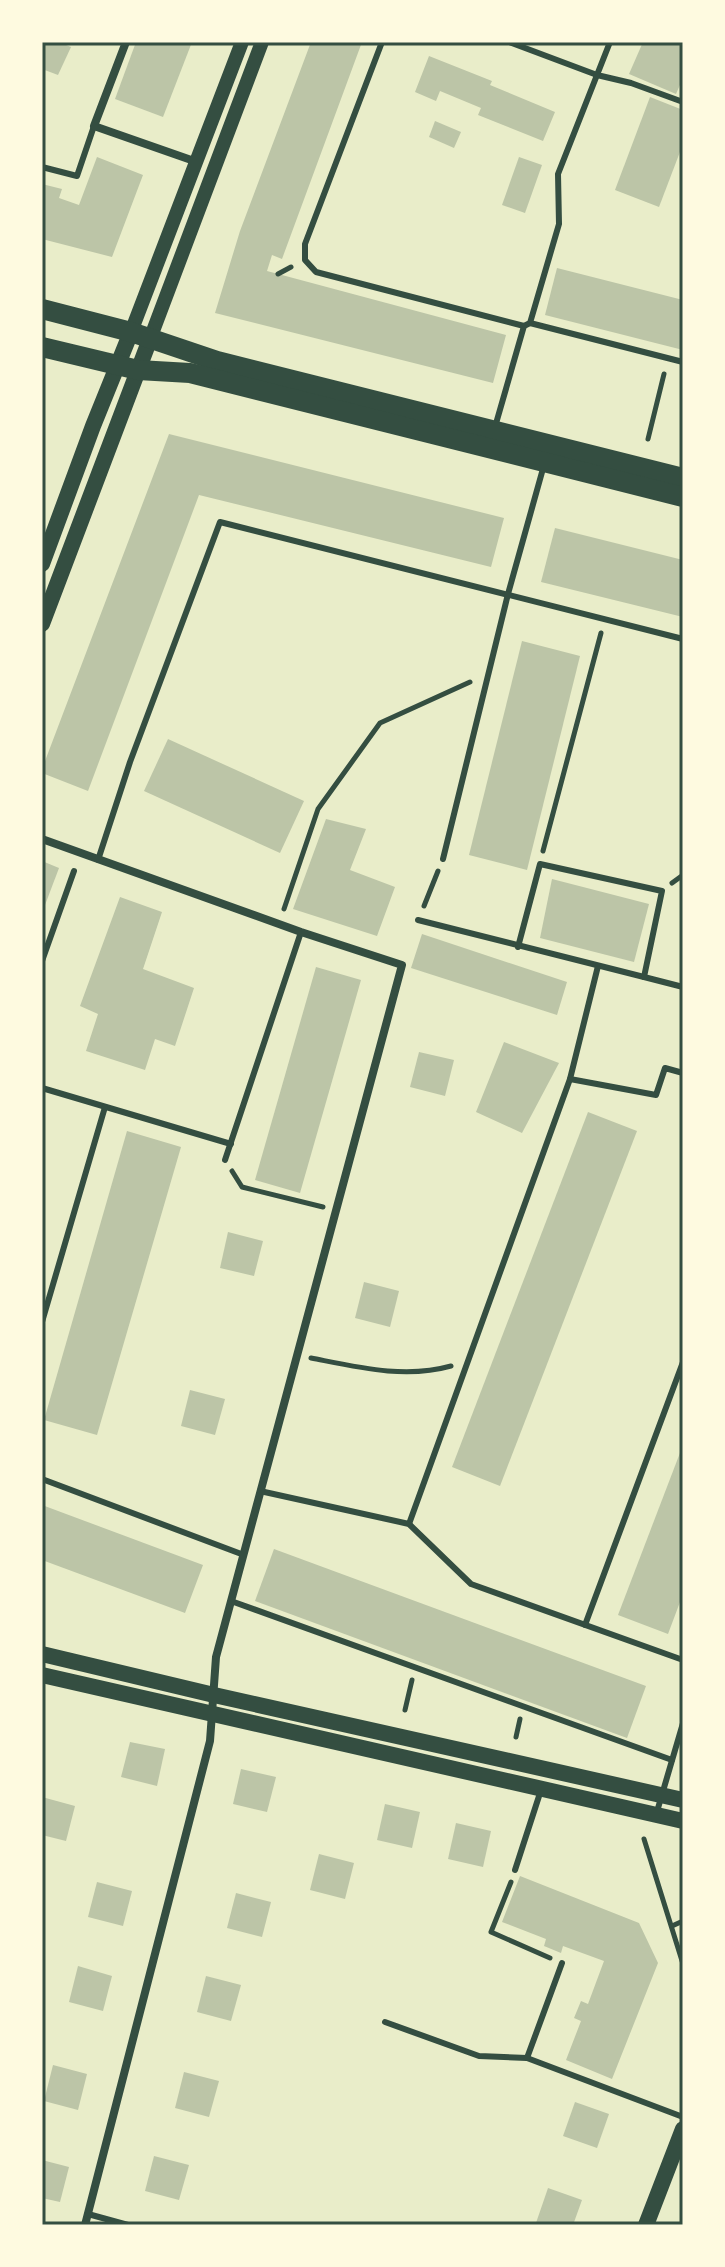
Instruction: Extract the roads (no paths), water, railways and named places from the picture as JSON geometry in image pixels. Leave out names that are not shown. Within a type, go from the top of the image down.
[{"type":"main road","points":[[42,309],[141,335],[217,361],[683,478]]},
{"type":"main road","points":[[42,564],[141,335]]},
{"type":"main road","points":[[42,347],[127,368],[190,373],[683,497]]},
{"type":"main road","points":[[42,624],[127,368]]},
{"type":"main road","points":[[42,1654],[683,1800]]},
{"type":"main road","points":[[42,1675],[683,1821]]},
{"type":"main road","points":[[646,2225],[683,2129]]},
{"type":"street","points":[[126,42],[94,126],[198,162]]},
{"type":"street","points":[[141,335],[198,162],[242,42]]},
{"type":"street","points":[[141,335],[262,42]]},
{"type":"street","points":[[42,839],[402,965],[216,1657],[210,1741],[85,2225]]},
{"type":"lane","points":[[382,42],[305,244],[305,260],[316,272],[683,362]]},
{"type":"lane","points":[[509,42],[597,75],[631,83],[683,102]]},
{"type":"lane","points":[[494,431],[559,224],[558,174],[610,42]]},
{"type":"lane","points":[[42,167],[77,176],[94,126]]},
{"type":"lane","points":[[443,859],[508,594],[545,461]]},
{"type":"lane","points":[[98,860],[130,762],[220,522],[683,639]]},
{"type":"lane","points":[[518,947],[540,864],[662,891],[644,977]]},
{"type":"lane","points":[[42,961],[74,871]]},
{"type":"lane","points":[[418,920],[683,987]]},
{"type":"lane","points":[[225,1160],[301,932]]},
{"type":"lane","points":[[409,1524],[570,1079],[598,966]]},
{"type":"lane","points":[[570,1079],[656,1095],[665,1068],[683,1073]]},
{"type":"lane","points":[[42,1088],[231,1144]]},
{"type":"lane","points":[[42,1322],[105,1107]]},
{"type":"lane","points":[[585,1625],[683,1362]]},
{"type":"lane","points":[[42,1479],[244,1555]]},
{"type":"lane","points":[[259,1491],[409,1524],[471,1584],[683,1660]]},
{"type":"lane","points":[[231,1601],[672,1760]]},
{"type":"lane","points":[[656,1815],[683,1723]]},
{"type":"lane","points":[[515,1870],[541,1788]]},
{"type":"lane","points":[[527,2058],[562,1963]]},
{"type":"lane","points":[[385,2022],[479,2056],[527,2058],[683,2117]]},
{"type":"lane","points":[[88,2214],[128,2225]]}]
